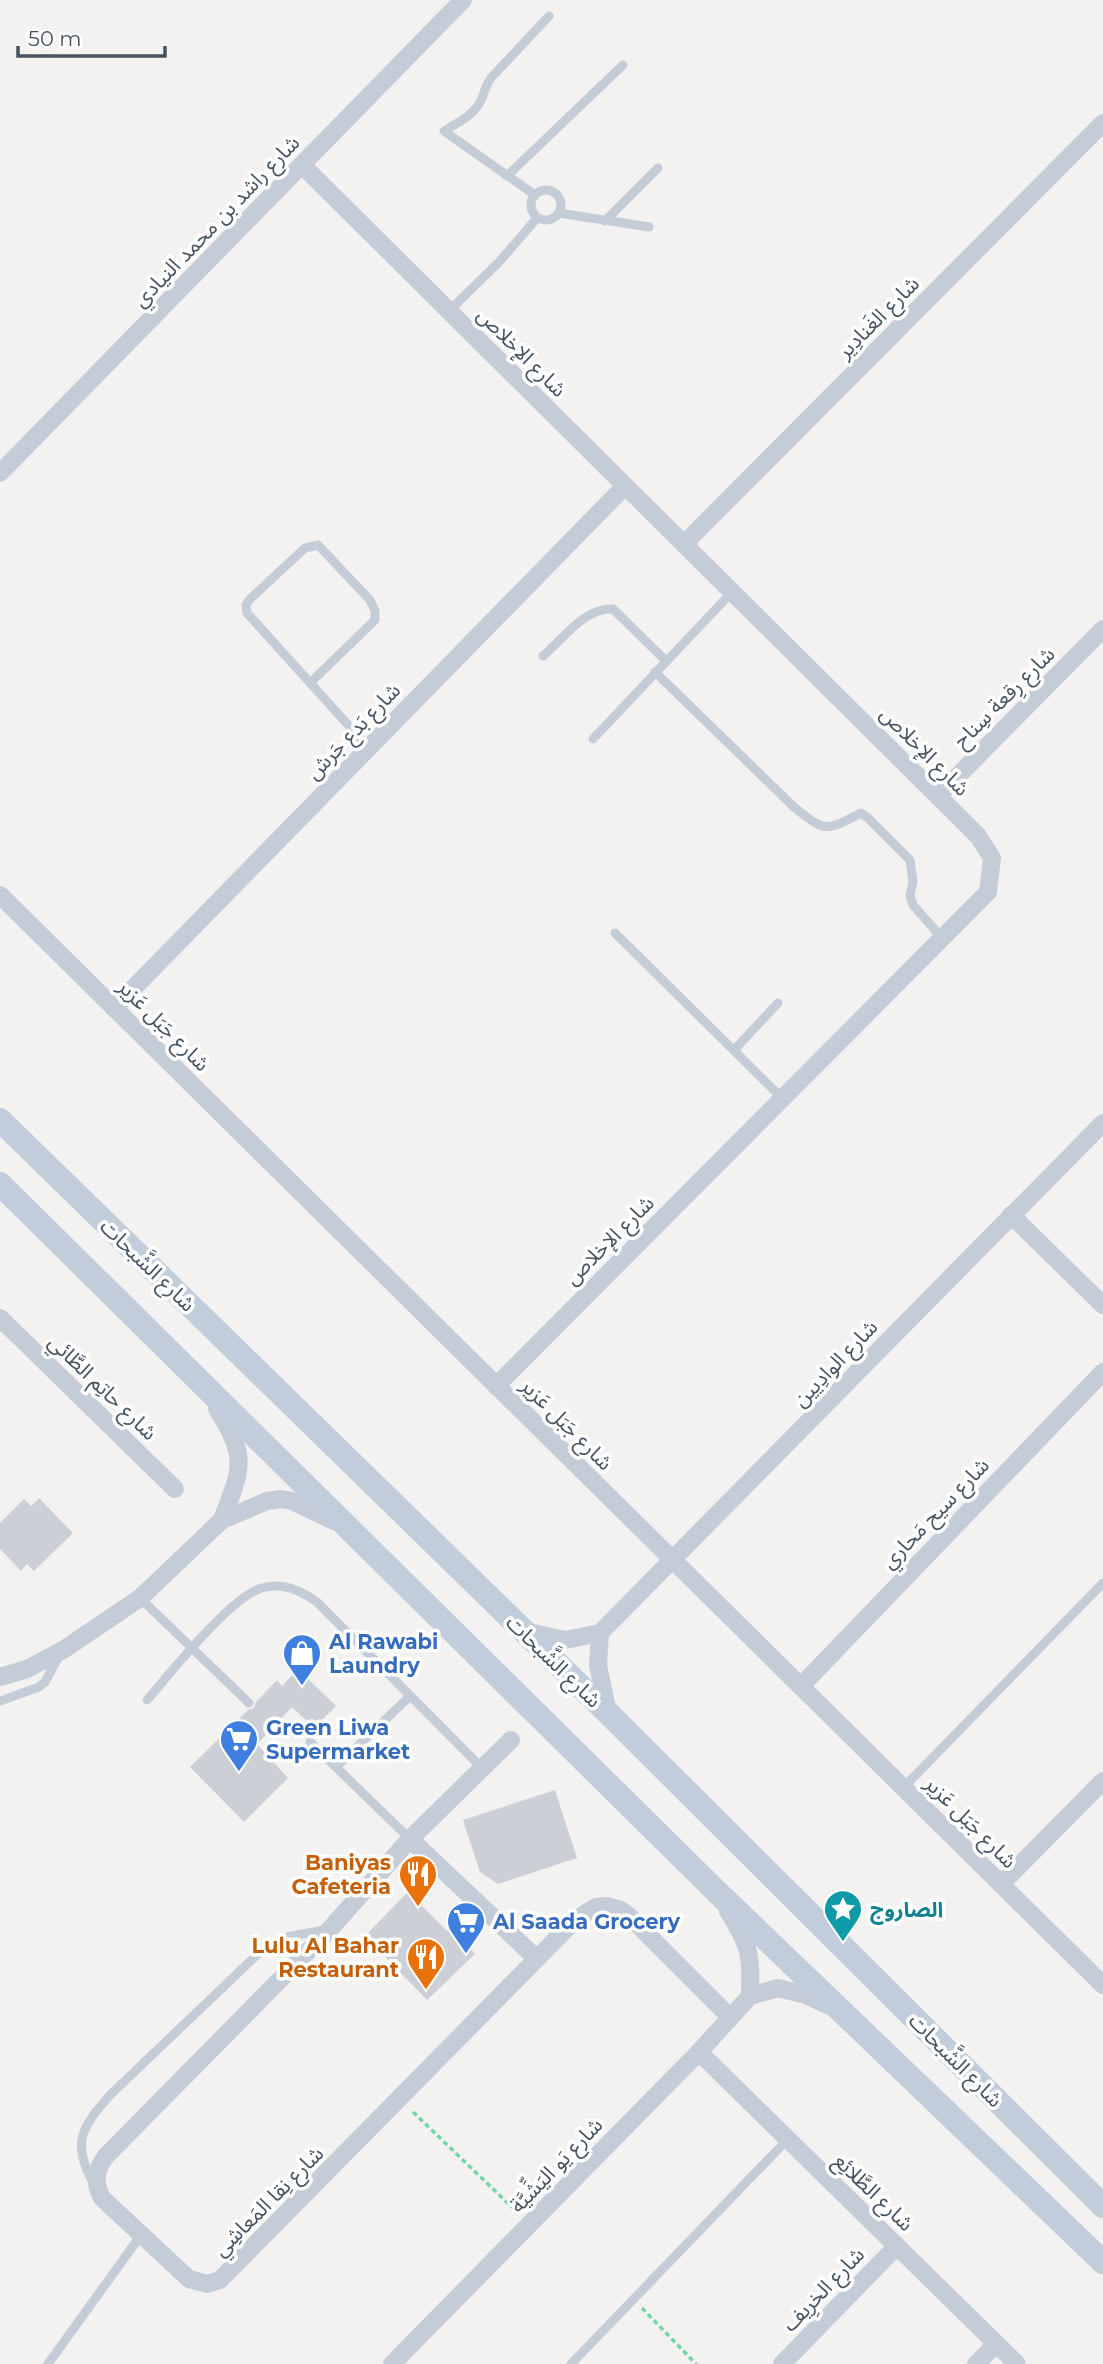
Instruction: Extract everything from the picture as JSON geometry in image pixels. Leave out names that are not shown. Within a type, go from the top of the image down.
[{"type":"street","name":"شارع راشد بن محمد النيادي","points":[[0,473],[463,0]]},
{"type":"street","name":"شارع الغَنادِير","points":[[684,544],[1103,123]]},
{"type":"street","name":"شارع الإخلاص","points":[[302,165],[978,836],[992,858],[988,892],[496,1386]]},
{"type":"street","name":"شارع بَدع جَرش","points":[[114,1008],[625,486]]},
{"type":"street","name":"شارع رِقعة سِناح","points":[[938,796],[1103,629]]},
{"type":"street","name":"شارع جَبَل عَزير","points":[[0,895],[1103,1985]]},
{"type":"street","name":"شارع الشَّبحات","points":[[0,1120],[608,1713],[1103,2206]]},
{"type":"street","name":"شارع الوادِيين","points":[[600,1633],[1103,1123]]},
{"type":"street","name":"شارع الشَّبحات","points":[[0,1184],[715,1890],[1103,2262]]},
{"type":"street","points":[[1011,1215],[1103,1305]]},
{"type":"street","name":"شارع حاتِم الطَّائي","points":[[0,1318],[175,1489]]},
{"type":"street","name":"شارع سيح مَحاري","points":[[800,1686],[1103,1372]]},
{"type":"street","points":[[200,1383],[229,1428],[239,1451],[238,1477],[222,1520]]},
{"type":"street","points":[[0,1678],[27,1669],[63,1650],[140,1598],[222,1520],[267,1501],[281,1499],[292,1501],[349,1528]]},
{"type":"street","points":[[521,1630],[565,1640],[600,1633],[598,1665],[608,1713]]},
{"type":"street","points":[[98,2192],[96,2176],[106,2156],[330,1929],[410,1839],[510,1740]]},
{"type":"street","points":[[1001,1884],[1103,1781]]},
{"type":"street","points":[[410,1839],[536,1958]]},
{"type":"street","points":[[715,1890],[744,1937],[751,1959],[750,1996],[778,1988],[806,1995],[842,2012]]},
{"type":"street","name":"شارع نِقا المَعاشِي","points":[[98,2192],[107,2204],[189,2279],[207,2284],[220,2280],[400,2100],[536,1958],[584,1912],[596,1907],[608,1906],[621,1910],[730,2017]]},
{"type":"street","name":"شارع يَو اليَشِّيَّة","points":[[392,2364],[699,2052],[750,1996]]},
{"type":"street","name":"شارع الطَّلائِع","points":[[699,2052],[1017,2364]]},
{"type":"street","name":"شارع الخرِيف","points":[[782,2364],[897,2246]]},
{"type":"street","points":[[976,2364],[996,2344]]},
{"type":"lane","points":[[535,195],[444,131],[475,110],[491,78],[549,16]]},
{"type":"lane","points":[[507,176],[624,65]]},
{"type":"lane","points":[[604,221],[658,169]]},
{"type":"lane","points":[[559,214],[560,199],[554,192],[544,190],[535,195],[531,209],[537,218],[547,221],[559,214],[649,227]]},
{"type":"lane","points":[[449,311],[500,261],[537,218]]},
{"type":"lane","points":[[310,683],[375,620],[375,611],[370,600],[318,545],[305,548],[249,600],[246,605],[247,613],[310,683],[369,748]]},
{"type":"lane","points":[[593,739],[732,592]]},
{"type":"lane","points":[[543,656],[582,620],[603,608],[613,609],[665,660]]},
{"type":"lane","points":[[655,672],[794,807],[814,823],[835,827],[861,814],[868,818],[910,860],[913,882],[910,895],[913,905],[943,939]]},
{"type":"lane","points":[[615,933],[783,1099]]},
{"type":"lane","points":[[734,1050],[778,1003]]},
{"type":"lane","points":[[904,1788],[1103,1583]]},
{"type":"lane","points":[[147,1700],[191,1649],[246,1595],[267,1587],[290,1587],[317,1602],[482,1768]]},
{"type":"lane","points":[[140,1598],[249,1703]]},
{"type":"lane","points":[[0,1701],[39,1687],[45,1682],[63,1650]]},
{"type":"lane","points":[[336,1767],[410,1696]]},
{"type":"lane","points":[[310,1742],[410,1839]]},
{"type":"lane","points":[[98,2192],[84,2166],[80,2149],[83,2132],[93,2114],[261,1951],[286,1937],[330,1929]]},
{"type":"lane","points":[[571,2364],[787,2140]]},
{"type":"lane","points":[[48,2364],[141,2235]]},
{"type":"path","points":[[400,2100],[530,2224]]},
{"type":"path","points":[[633,2299],[696,2364]]},
{"type":"building","points":[[39,1498],[73,1533],[34,1571],[27,1564],[21,1571],[0,1549],[0,1523],[24,1499],[31,1506]]},
{"type":"building","points":[[298,1669],[336,1706],[314,1728],[292,1707],[257,1744],[288,1778],[244,1822],[190,1767],[248,1710],[254,1708],[256,1702],[277,1680],[282,1686]]},
{"type":"building","points":[[555,1790],[577,1858],[498,1884],[480,1872],[463,1820]]},
{"type":"building","points":[[408,1892],[447,1931],[450,1928],[475,1954],[427,2000],[365,1936]]},
{"type":"place","name":"Al Rawabi Laundry","points":[[302,1687]]},
{"type":"place","name":"Green Liwa Supermarket","points":[[239,1773]]},
{"type":"place","name":"Baniyas Cafeteria","points":[[418,1908]]},
{"type":"place","name":"الصاروج","points":[[843,1943]]},
{"type":"place","name":"Al Saada Grocery","points":[[466,1955]]},
{"type":"place","name":"Lulu Al Bahar Restaurant","points":[[426,1991]]}]
